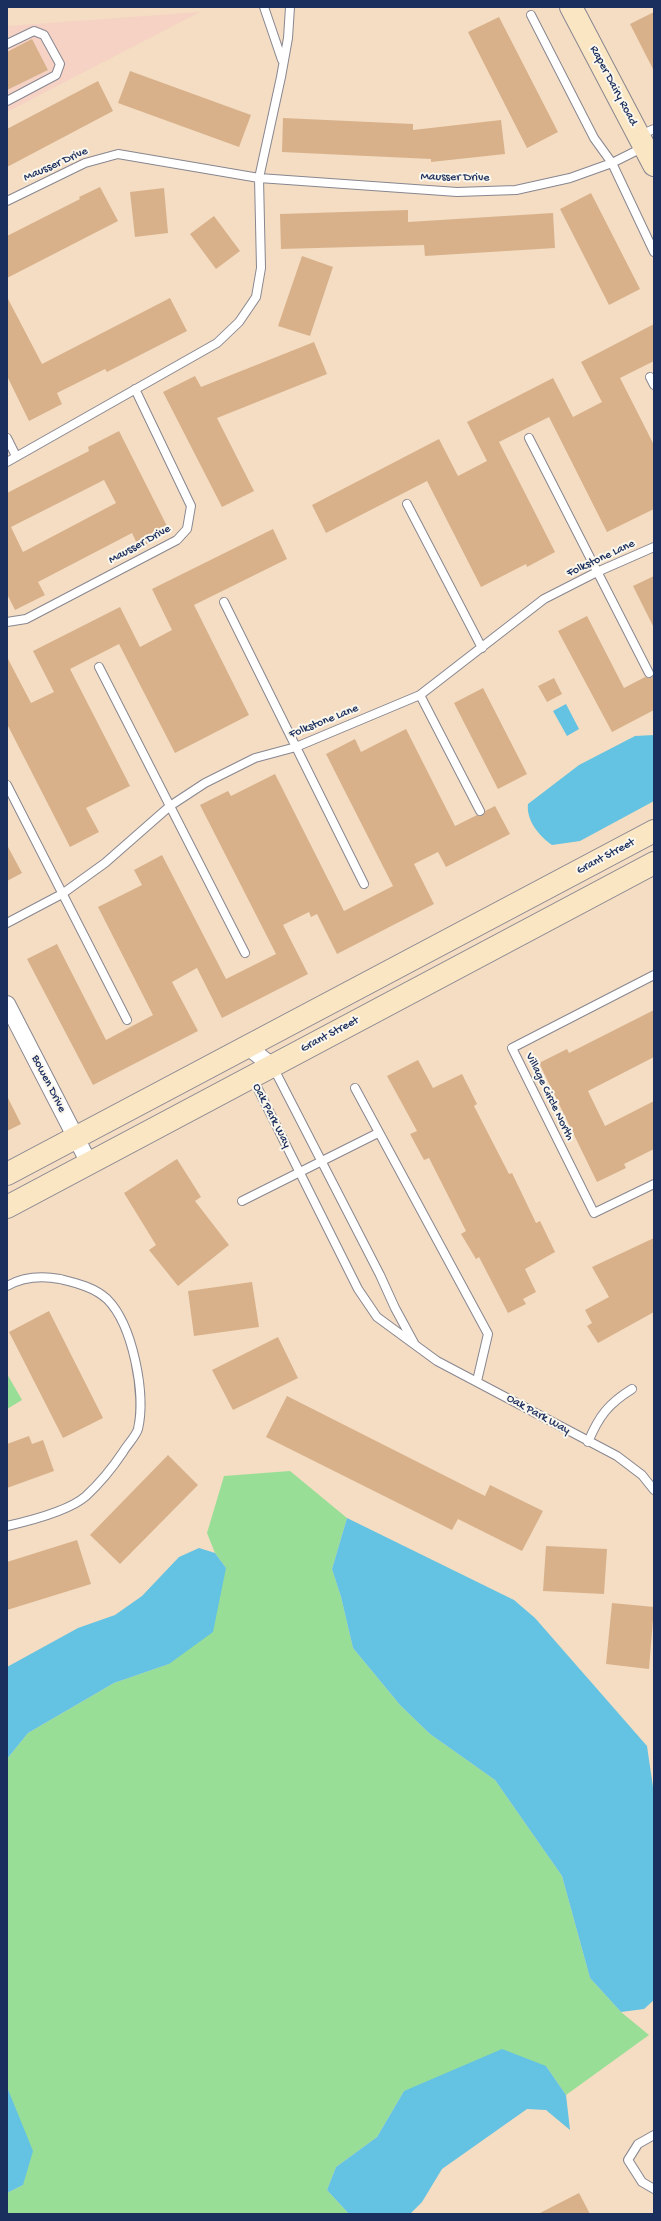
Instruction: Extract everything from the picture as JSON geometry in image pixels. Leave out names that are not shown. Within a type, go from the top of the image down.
[{"type":"street","name":"Raper Dairy Road","points":[[572,7],[648,144]]},
{"type":"street","name":"Grant Street","points":[[7,1174],[654,831]]},
{"type":"street","name":"Grant Street","points":[[7,1207],[654,863]]},
{"type":"street","name":"Bowen Drive","points":[[7,1004],[89,1163]]},
{"type":"street","name":"Oak Park Way","points":[[248,1047],[272,1066]]},
{"type":"street","name":"Oak Park Way","points":[[248,1047],[251,1077]]},
{"type":"lane","points":[[264,7],[283,61]]},
{"type":"lane","points":[[7,462],[135,388],[217,343],[239,322],[256,297],[261,268],[258,178],[288,38],[290,7]]},
{"type":"lane","points":[[531,15],[594,138],[612,164],[654,252]]},
{"type":"lane","points":[[7,44],[34,31],[40,32],[44,35],[60,64],[56,75],[7,101]]},
{"type":"lane","name":"Mausser Drive","points":[[7,201],[85,163],[118,154],[258,178],[457,192],[516,190],[570,178],[612,164],[648,144]]},
{"type":"lane","points":[[650,377],[654,386]]},
{"type":"lane","name":"Mausser Drive","points":[[7,622],[26,619],[177,540],[187,528],[191,506],[135,388]]},
{"type":"lane","points":[[7,438],[16,456]]},
{"type":"lane","points":[[529,438],[649,673]]},
{"type":"lane","points":[[407,504],[482,648]]},
{"type":"lane","name":"Folkstone Lane","points":[[7,923],[62,894],[105,863],[170,806],[205,783],[255,758],[296,747],[420,696],[544,599],[597,572],[654,547]]},
{"type":"lane","points":[[224,602],[364,884]]},
{"type":"lane","points":[[99,667],[245,953]]},
{"type":"lane","points":[[420,696],[480,811]]},
{"type":"lane","points":[[7,785],[126,1020]]},
{"type":"lane","name":"Village Circle North","points":[[654,975],[512,1048],[594,1213],[654,1184]]},
{"type":"lane","name":"Oak Park Way","points":[[272,1066],[380,1275],[394,1308],[416,1346]]},
{"type":"lane","name":"Oak Park Way","points":[[251,1077],[358,1289],[377,1317],[437,1361],[617,1456],[642,1474],[654,1490]]},
{"type":"lane","points":[[355,1088],[488,1334],[477,1381]]},
{"type":"lane","points":[[242,1201],[378,1133]]},
{"type":"lane","points":[[7,1286],[15,1282],[46,1277],[81,1284],[107,1299],[126,1327],[135,1358],[140,1391],[138,1430],[115,1464],[85,1497],[48,1516],[7,1526]]},
{"type":"lane","points":[[588,1442],[596,1422],[609,1405],[632,1389]]},
{"type":"lane","points":[[654,2135],[638,2144],[628,2160],[642,2182],[654,2189]]},
{"type":"shaded area","points":[[200,12],[7,112],[7,26]]},
{"type":"green space","points":[[7,1374],[22,1400],[7,1409]]},
{"type":"green space","points":[[290,1471],[347,1518],[332,1569],[341,1597],[353,1648],[400,1705],[430,1734],[495,1780],[562,1876],[590,1978],[621,2012],[649,2035],[566,2095],[546,2066],[404,2091],[377,2137],[336,2167],[327,2190],[349,2214],[7,2214],[7,2193],[23,2185],[11,2099],[7,2087],[7,1759],[28,1733],[114,1683],[169,1664],[226,1568],[215,1553],[207,1533],[224,1476]]},
{"type":"water","points":[[566,704],[579,729],[567,736],[553,711]]},
{"type":"water","points":[[654,735],[654,801],[580,841],[552,845],[542,837],[531,822],[528,804],[579,765],[635,736]]},
{"type":"water","points":[[347,1518],[514,1600],[535,1618],[647,1746],[654,1794],[654,2000],[644,2009],[621,2012],[590,1978],[562,1876],[495,1780],[430,1734],[400,1705],[353,1648],[341,1597],[332,1569]]},
{"type":"water","points":[[199,1548],[215,1553],[226,1568],[213,1632],[169,1664],[114,1683],[28,1733],[7,1759],[7,1667],[78,1628],[115,1615],[142,1596],[179,1557]]},
{"type":"water","points":[[502,2049],[546,2066],[566,2095],[570,2130],[546,2110],[527,2109],[442,2169],[422,2202],[410,2214],[349,2214],[327,2190],[336,2167],[377,2137],[404,2091]]},
{"type":"water","points":[[7,2087],[33,2151],[23,2185],[7,2193]]},
{"type":"building","points":[[654,12],[654,71],[630,24]]},
{"type":"building","points":[[499,17],[558,132],[527,148],[468,32]]},
{"type":"building","points":[[32,39],[48,70],[7,90],[7,52]]},
{"type":"building","points":[[130,71],[251,115],[239,147],[118,103]]},
{"type":"building","points":[[98,81],[113,111],[7,167],[7,129]]},
{"type":"building","points":[[283,118],[413,124],[413,130],[501,120],[505,154],[431,162],[431,159],[282,152]]},
{"type":"building","points":[[100,187],[118,221],[7,278],[7,236],[80,199],[79,197]]},
{"type":"building","points":[[164,188],[168,233],[135,237],[130,192]]},
{"type":"building","points":[[591,193],[640,289],[609,305],[560,209]]},
{"type":"building","points":[[408,210],[408,222],[553,213],[555,248],[425,256],[424,245],[281,249],[280,214]]},
{"type":"building","points":[[214,216],[240,251],[216,269],[190,234]]},
{"type":"building","points":[[302,256],[333,267],[310,336],[278,326]]},
{"type":"building","points":[[7,297],[42,364],[170,298],[187,331],[107,372],[105,369],[57,393],[62,404],[29,421],[7,376]]},
{"type":"building","points":[[654,324],[654,361],[620,378],[654,445],[654,509],[607,532],[549,417],[499,442],[555,552],[527,567],[526,564],[481,587],[427,481],[326,533],[312,505],[439,439],[458,476],[487,461],[467,422],[553,378],[573,417],[602,402],[581,362]]},
{"type":"building","points":[[314,342],[327,374],[217,418],[254,491],[222,507],[163,392],[195,376],[201,387]]},
{"type":"building","points":[[119,431],[170,532],[139,548],[132,533],[38,582],[45,595],[15,610],[7,594],[7,493],[89,451],[88,447]],"holes":[[[104,480],[116,503],[23,552],[11,527]]]},
{"type":"building","points":[[273,529],[287,559],[194,605],[249,715],[175,753],[119,644],[70,669],[130,786],[86,808],[99,832],[70,847],[7,724],[7,657],[31,703],[54,692],[33,651],[120,607],[140,647],[172,630],[152,589]]},
{"type":"building","points":[[654,576],[654,628],[633,586]]},
{"type":"building","points":[[587,616],[624,688],[645,677],[651,678],[654,675],[654,710],[612,732],[558,631]]},
{"type":"building","points":[[554,678],[562,694],[547,702],[538,686]]},
{"type":"building","points":[[483,688],[527,774],[498,789],[454,703]]},
{"type":"building","points":[[406,729],[455,826],[477,815],[482,816],[485,811],[495,806],[510,834],[446,867],[438,852],[414,864],[434,904],[337,954],[317,914],[311,917],[309,912],[283,925],[308,974],[222,1018],[197,968],[172,982],[198,1031],[93,1085],[27,959],[57,944],[106,1040],[153,1015],[98,907],[142,885],[134,870],[162,855],[226,979],[276,954],[200,805],[228,791],[231,796],[275,774],[344,911],[393,886],[326,754],[355,739],[361,752]]},
{"type":"building","points":[[7,845],[22,873],[7,881]]},
{"type":"building","points":[[654,1010],[654,1057],[588,1091],[605,1126],[654,1101],[654,1149],[624,1164],[626,1168],[597,1182],[539,1063],[567,1049],[569,1053]]},
{"type":"building","points":[[418,1060],[433,1088],[462,1074],[477,1104],[474,1106],[509,1174],[512,1173],[536,1223],[540,1221],[555,1252],[525,1269],[536,1292],[523,1299],[526,1304],[508,1313],[479,1257],[476,1259],[461,1234],[466,1231],[429,1158],[424,1160],[410,1134],[417,1131],[387,1076]]},
{"type":"building","points":[[7,1096],[21,1124],[7,1131]]},
{"type":"building","points":[[177,1159],[201,1197],[195,1201],[229,1245],[178,1286],[149,1250],[156,1245],[124,1193]]},
{"type":"building","points":[[654,1238],[654,1312],[598,1343],[587,1326],[592,1323],[585,1310],[609,1297],[592,1267]]},
{"type":"building","points":[[252,1282],[259,1327],[194,1336],[188,1291]]},
{"type":"building","points":[[49,1311],[103,1418],[63,1438],[9,1332]]},
{"type":"building","points":[[278,1337],[298,1378],[233,1410],[212,1370]]},
{"type":"building","points":[[287,1396],[485,1496],[490,1485],[543,1511],[522,1551],[458,1519],[452,1530],[266,1437]]},
{"type":"building","points":[[29,1436],[32,1444],[43,1440],[54,1471],[7,1488],[7,1444]]},
{"type":"building","points":[[168,1455],[198,1485],[120,1564],[90,1535]]},
{"type":"building","points":[[77,1540],[91,1584],[7,1610],[7,1562]]},
{"type":"building","points":[[546,1546],[607,1549],[604,1594],[543,1591]]},
{"type":"building","points":[[612,1603],[654,1607],[649,1669],[606,1664]]},
{"type":"building","points":[[579,2193],[590,2214],[538,2214]]}]
